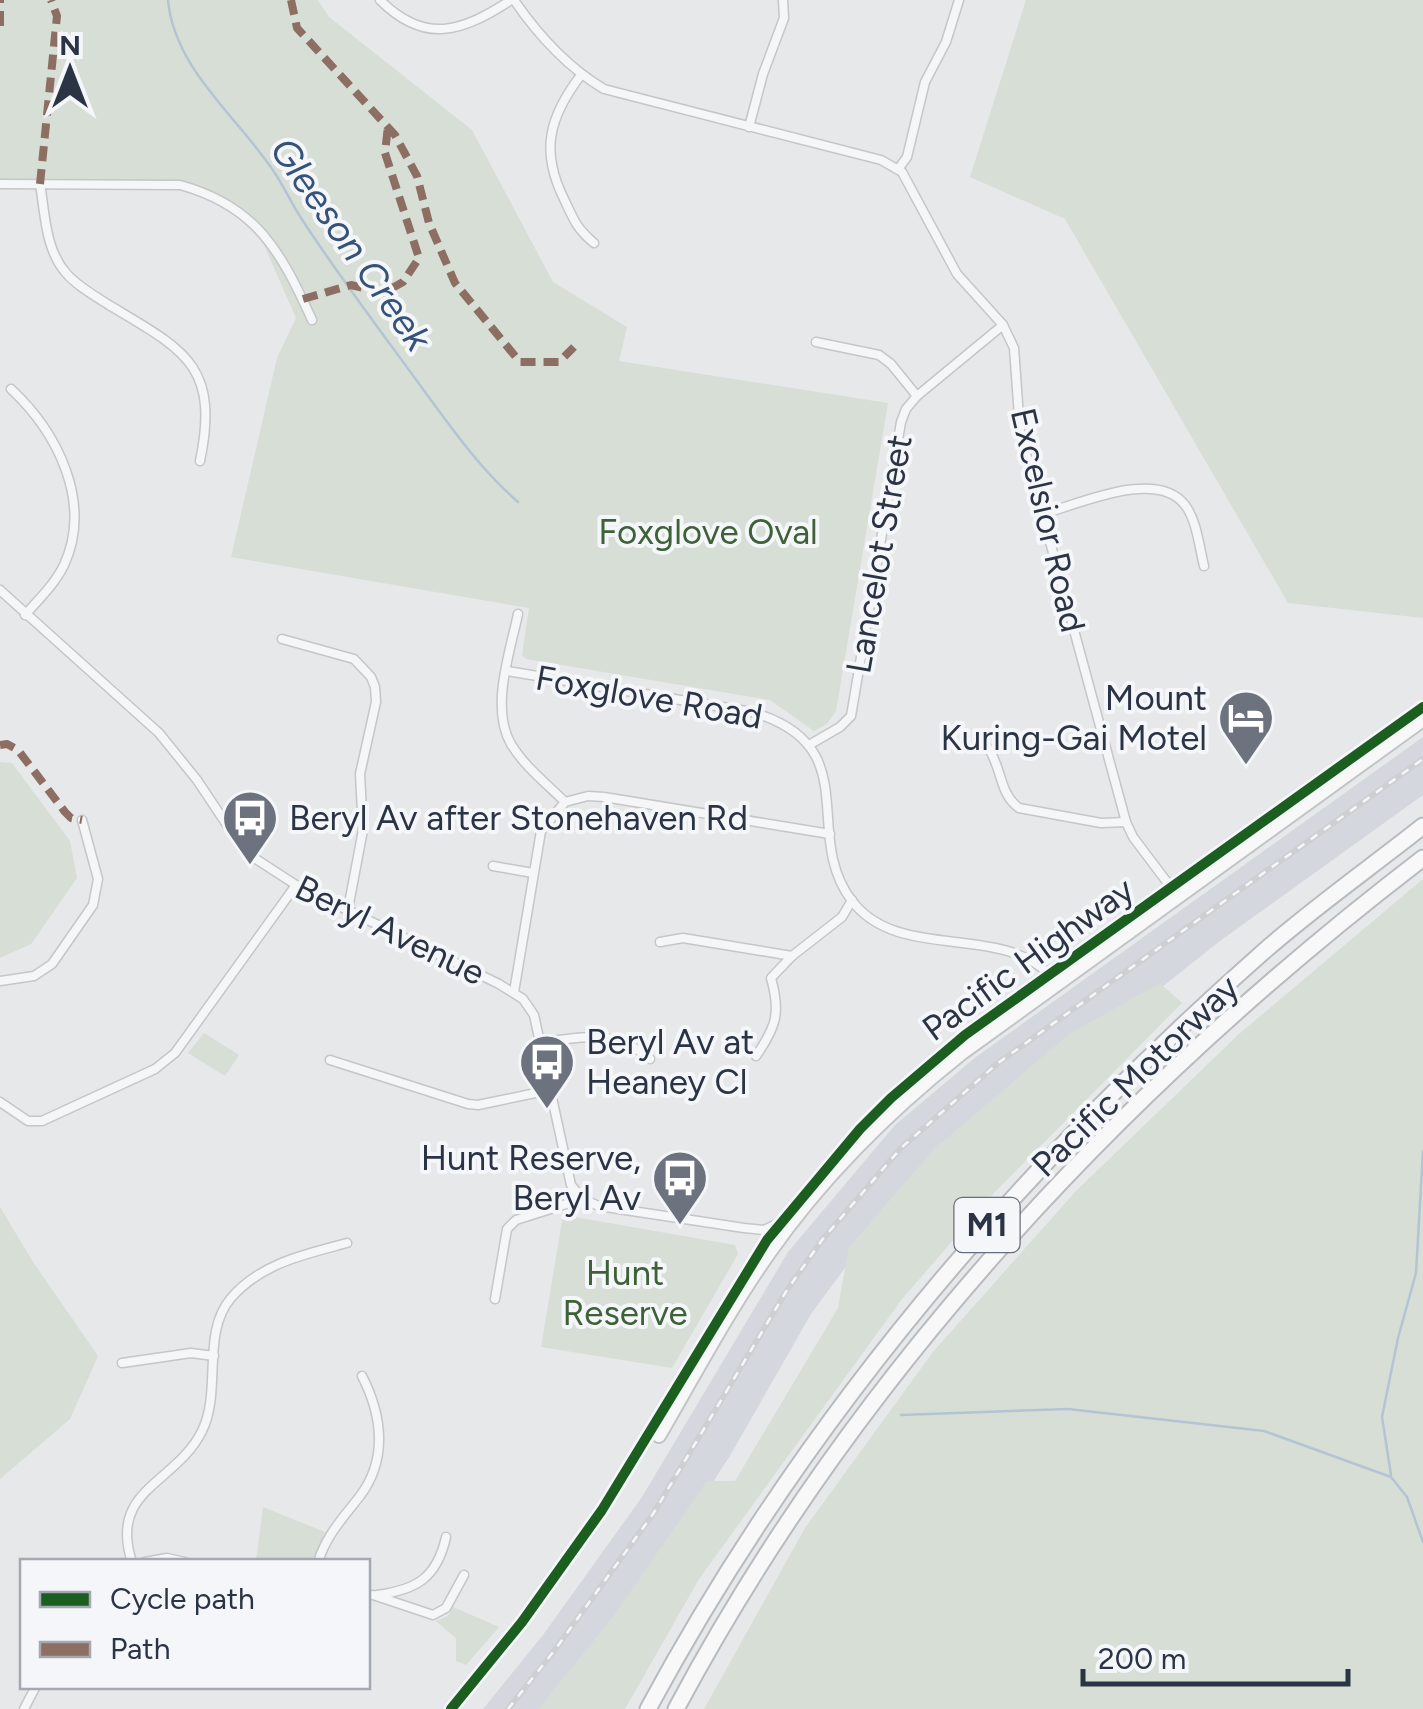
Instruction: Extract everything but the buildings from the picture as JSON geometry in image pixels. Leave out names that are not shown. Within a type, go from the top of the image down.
[{"type":"highway","name":"Pacific Motorway","points":[[648,1709],[778,1492],[888,1345],[1003,1206],[1145,1061],[1265,950],[1423,826]]},
{"type":"highway","name":"Pacific Motorway","points":[[676,1709],[794,1514],[902,1365],[1018,1228],[1162,1078],[1350,914],[1423,858]]},
{"type":"main road","name":"Pacific Highway","points":[[1176,893],[1423,707]]},
{"type":"main road","name":"Pacific Highway","points":[[451,1709],[522,1622],[602,1510],[750,1266],[840,1151],[891,1098],[965,1036],[1054,979],[1423,720]]},
{"type":"main road","name":"Pacific Highway","points":[[462,1709],[527,1629],[610,1514],[754,1276],[814,1194],[897,1106],[1054,979]]},
{"type":"street","points":[[380,0],[416,27],[448,30],[474,22],[512,0],[581,76],[623,96],[881,160],[899,168],[908,157],[925,82],[946,42],[958,0]]},
{"type":"street","points":[[749,127],[784,18],[783,0]]},
{"type":"street","points":[[581,76],[557,111],[550,158],[552,175],[576,227],[594,243]]},
{"type":"street","name":"Excelsior Road","points":[[899,168],[957,274],[1003,325],[1014,348],[1018,420],[1126,822],[1176,893]]},
{"type":"street","points":[[0,184],[180,185],[205,192],[236,207],[265,233],[312,320]]},
{"type":"street","points":[[40,184],[48,236],[66,273],[93,295],[168,341],[192,366],[205,394],[208,424],[200,461]]},
{"type":"street","name":"Lancelot Street","points":[[809,745],[840,728],[851,716],[900,422],[906,409],[1003,325]]},
{"type":"street","points":[[816,342],[879,355],[917,396]]},
{"type":"street","points":[[11,389],[28,405],[62,454],[72,512],[70,547],[63,567],[25,615]]},
{"type":"street","points":[[1042,514],[1140,488],[1167,491],[1188,508],[1204,566]]},
{"type":"street","name":"Beryl Avenue","points":[[0,590],[175,750],[245,852],[296,885],[514,992],[534,1014],[571,1185],[582,1199]]},
{"type":"street","points":[[518,614],[502,706],[505,733],[518,754],[564,802]]},
{"type":"street","points":[[282,640],[354,659],[371,677],[374,687],[370,734],[360,774],[362,830],[348,909]]},
{"type":"street","name":"Foxglove Road","points":[[506,671],[752,712],[780,721],[809,745],[826,784],[830,834],[841,882],[852,900]]},
{"type":"street","points":[[988,748],[1006,793],[1019,808],[1101,823],[1126,822]]},
{"type":"street","points":[[514,992],[541,831],[564,802],[604,797],[830,834]]},
{"type":"street","points":[[0,981],[34,976],[52,964],[92,905],[98,879],[82,820]]},
{"type":"street","points":[[493,866],[534,873]]},
{"type":"street","points":[[0,1102],[28,1121],[42,1122],[166,1062],[190,1035],[296,885]]},
{"type":"street","points":[[756,1056],[772,1034],[778,1004],[771,978],[792,956],[842,917],[852,900],[874,921],[897,932],[997,950],[1041,966],[1054,979]]},
{"type":"street","points":[[660,942],[684,938],[792,956]]},
{"type":"street","points":[[541,1044],[591,1035],[634,1048],[650,1060]]},
{"type":"street","points":[[330,1060],[468,1104],[550,1090]]},
{"type":"street","points":[[495,1299],[507,1229],[516,1220],[582,1199],[598,1206],[744,1228],[770,1229],[784,1219]]},
{"type":"street","points":[[744,1228],[756,1241],[750,1266]]},
{"type":"street","points":[[131,1559],[125,1527],[131,1510],[139,1496],[196,1444],[210,1410],[218,1324],[228,1301],[247,1282],[276,1264],[348,1243]]},
{"type":"street","points":[[122,1363],[191,1353],[214,1356]]},
{"type":"street","points":[[319,1559],[327,1538],[360,1495],[375,1464],[380,1423],[362,1376]]},
{"type":"street","points":[[370,1595],[405,1592],[422,1582],[442,1554],[446,1537]]},
{"type":"street","points":[[370,1595],[433,1615],[446,1608],[464,1576]]},
{"type":"shaded area","points":[[1423,737],[1423,795],[1220,941],[942,1161],[850,1261],[811,1314],[731,1454],[653,1576],[560,1709],[483,1709],[543,1635],[642,1497],[788,1252],[895,1125],[976,1057]]},
{"type":"green space","name":"Foxglove Oval","points":[[0,0],[318,0],[329,17],[472,130],[553,282],[627,327],[619,361],[888,403],[836,711],[827,724],[814,731],[770,700],[526,659],[522,655],[529,608],[231,557],[277,358],[296,318],[260,236],[230,207],[185,185],[0,183]]},
{"type":"green space","points":[[1026,0],[1423,0],[1423,618],[1288,603],[1065,219],[970,177]]},
{"type":"green space","points":[[0,762],[12,763],[70,841],[77,878],[31,944],[0,958]]},
{"type":"green space","points":[[1423,879],[1423,1709],[704,1709],[805,1528],[933,1352],[1076,1191],[1239,1034]]},
{"type":"green space","points":[[1160,983],[1182,1003],[994,1193],[902,1299],[699,1579],[625,1709],[538,1709],[612,1618],[707,1481],[735,1481],[838,1308],[849,1247],[934,1149],[1069,1034]]},
{"type":"green space","points":[[204,1033],[239,1055],[225,1076],[188,1053]]},
{"type":"green space","points":[[0,1207],[98,1356],[70,1419],[0,1479]]},
{"type":"green space","name":"Hunt Reserve","points":[[563,1215],[735,1245],[738,1254],[672,1368],[541,1347]]},
{"type":"green space","points":[[263,1507],[325,1532],[314,1559],[256,1559]]},
{"type":"green space","points":[[453,1607],[499,1627],[466,1665],[456,1661],[456,1638],[436,1621],[448,1616]]},
{"type":"waterway","name":"Gleeson Creek","points":[[168,0],[181,47],[193,68],[270,166],[331,262],[446,421],[518,502]]},
{"type":"waterway","points":[[1391,1475],[1382,1417],[1416,1273],[1423,1151]]},
{"type":"waterway","points":[[901,1415],[1068,1409],[1264,1431],[1391,1477],[1407,1497],[1423,1542]]},
{"type":"railway","points":[[508,1709],[653,1514],[787,1290],[822,1240],[901,1148],[998,1063],[1423,759]]},
{"type":"marked path","points":[[0,0],[0,26]]},
{"type":"marked path","points":[[40,184],[57,16],[51,0]]},
{"type":"marked path","points":[[291,0],[297,28],[395,135],[417,176],[429,223],[455,283],[520,362],[559,362],[574,347]]},
{"type":"marked path","points":[[303,299],[351,285],[383,293],[403,282],[419,258],[385,153],[388,126]]},
{"type":"marked path","points":[[0,745],[18,750],[65,812],[82,820]]},
{"type":"cycle path","points":[[451,1709],[522,1622],[602,1510],[767,1240],[860,1129],[965,1035],[1423,707]]},
{"type":"place","name":"Mount Kuring-Gai Motel","points":[[1246,767]]},
{"type":"place","name":"Beryl Av after Stonehaven Rd","points":[[250,867]]},
{"type":"place","name":"Beryl Av at Heaney Cl","points":[[547,1111]]},
{"type":"place","name":"Hunt Reserve, Beryl Av","points":[[680,1227]]}]
